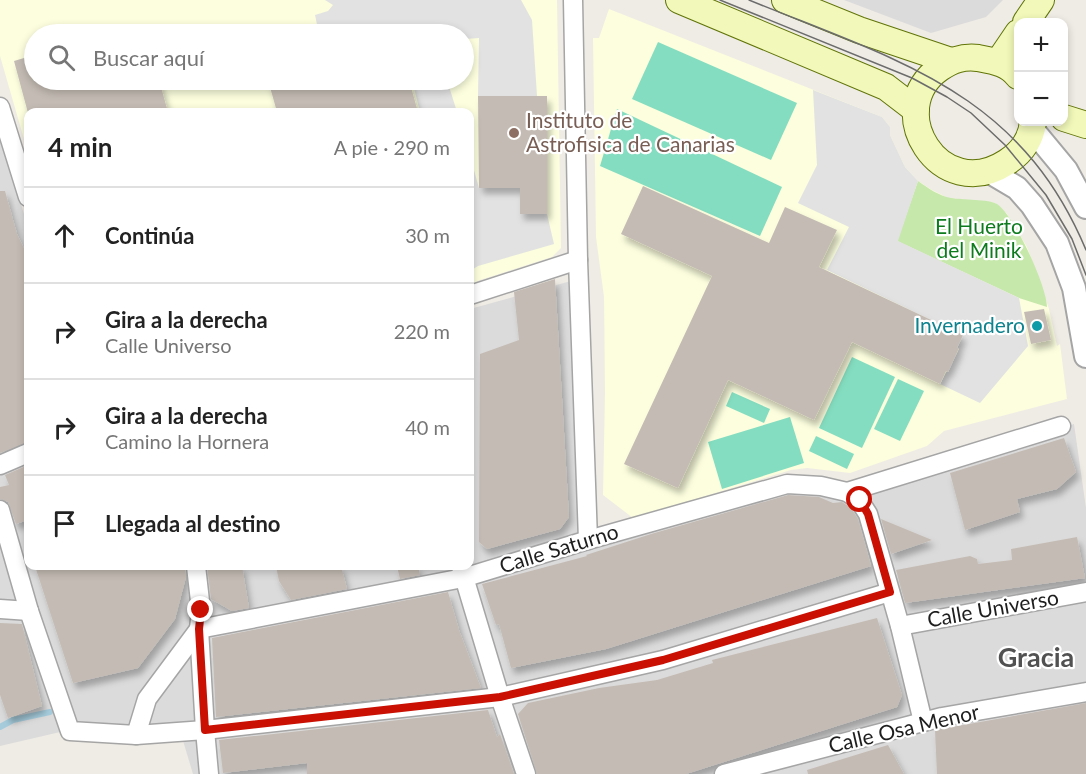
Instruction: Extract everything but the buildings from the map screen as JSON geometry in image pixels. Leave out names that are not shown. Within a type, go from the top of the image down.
[{"type":"main road","points":[[680,0],[886,87],[916,110]]},
{"type":"main road","points":[[785,0],[859,30],[951,61]]},
{"type":"main road","points":[[1029,18],[1041,0]]},
{"type":"main road","points":[[1014,49],[1009,69],[968,57],[951,61],[930,76],[919,94],[916,110],[920,137],[931,155],[949,168],[975,174],[990,172],[1024,149],[1032,126]]},
{"type":"main road","points":[[1068,119],[1086,125]]},
{"type":"street","points":[[573,0],[578,260],[588,540]]},
{"type":"street","points":[[0,111],[24,185]]},
{"type":"street","points":[[1033,126],[1066,170],[1086,207]]},
{"type":"street","points":[[990,172],[1017,188],[1032,205],[1057,243],[1074,288],[1086,356]]},
{"type":"street","points":[[474,294],[578,260]]},
{"type":"street","points":[[847,492],[1061,426]]},
{"type":"street","points":[[0,465],[24,455]]},
{"type":"street","name":"Calle Saturno","points":[[474,567],[588,540],[787,484],[821,486],[847,492]]},
{"type":"street","points":[[847,492],[860,500],[868,514],[900,626],[923,722]]},
{"type":"street","points":[[0,510],[29,611],[70,731],[136,735],[205,730],[500,697],[663,660],[890,592]]},
{"type":"street","points":[[196,570],[201,610],[199,629],[205,730],[210,774]]},
{"type":"street","points":[[463,570],[500,697],[526,774]]},
{"type":"street","name":"Calle Saturno","points":[[199,629],[463,570]]},
{"type":"street","name":"Calle Universo","points":[[900,626],[1086,592]]},
{"type":"street","points":[[0,609],[29,611]]},
{"type":"street","points":[[136,735],[147,699],[199,629]]},
{"type":"street","name":"Calle Osa Menor","points":[[724,774],[942,717],[1086,692]]},
{"type":"shaded area","name":"Instituto de Astrofisica de Canarias","points":[[0,0],[557,0],[561,248],[552,257],[474,283],[474,108],[24,108],[24,139],[0,56]]},
{"type":"shaded area","points":[[325,0],[521,0],[532,20],[537,96],[478,96],[479,38],[474,38],[474,24],[317,24],[315,15],[328,11],[333,5]]},
{"type":"shaded area","points":[[844,0],[1003,0],[986,17],[931,33]]},
{"type":"shaded area","points":[[609,9],[882,117],[890,127],[890,135],[905,167],[918,181],[948,198],[995,203],[1007,214],[1027,247],[1038,276],[1049,309],[1057,346],[1060,344],[1067,399],[944,431],[927,446],[850,473],[807,468],[791,470],[633,518],[603,495],[604,297],[596,237],[593,38],[599,38]]},
{"type":"shaded area","points":[[414,90],[450,90],[456,108],[419,108]]},
{"type":"shaded area","points":[[813,90],[882,117],[890,127],[890,135],[905,167],[918,181],[898,241],[1019,298],[1028,346],[980,403],[940,384],[959,349],[957,348],[962,335],[827,270],[849,227],[798,203],[817,165]]},
{"type":"shaded area","points":[[0,136],[24,214],[24,570],[474,570],[474,308],[571,281],[580,534],[798,477],[871,487],[1074,424],[1086,508],[1086,774],[193,774],[181,734],[86,726],[0,746]]},
{"type":"shaded area","points":[[474,170],[479,188],[520,188],[520,214],[547,214],[554,244],[474,268]]},
{"type":"green space","points":[[658,42],[797,103],[771,160],[632,99]]},
{"type":"green space","points":[[617,109],[782,187],[760,236],[600,166]]},
{"type":"green space","name":"El Huerto del Minik","points":[[918,181],[951,198],[982,200],[997,204],[1012,222],[1029,252],[1042,284],[1047,307],[1019,298],[897,241]]},
{"type":"green space","points":[[852,357],[895,377],[862,448],[819,428]]},
{"type":"green space","points":[[898,379],[924,391],[900,441],[874,429]]},
{"type":"green space","points":[[732,392],[770,409],[764,423],[726,406]]},
{"type":"green space","points":[[790,417],[804,463],[722,489],[708,442]]},
{"type":"green space","points":[[816,436],[854,454],[847,469],[809,451]]},
{"type":"waterway","points":[[0,727],[13,720],[50,712]]},
{"type":"tram line","points":[[720,0],[912,78],[971,113],[1005,145],[1046,195],[1072,239],[1086,275]]},
{"type":"tram line","points":[[749,0],[902,63],[947,88],[988,116],[1026,152],[1058,196],[1086,250]]},
{"type":"place","name":"Instituto de Astrofisica de Canarias","points":[[514,133]]},
{"type":"place","name":"Invernadero","points":[[1037,326]]},
{"type":"district","name":"Gracia","points":[[1036,658]]},
{"type":"route","points":[[201,610],[199,629],[205,730],[500,697],[663,660],[890,592],[868,514],[860,500]]}]
